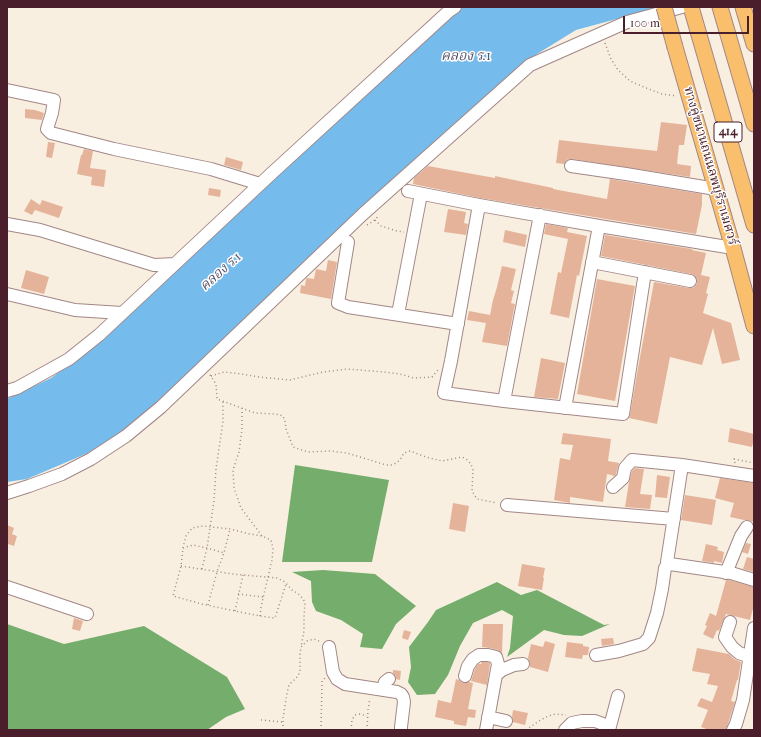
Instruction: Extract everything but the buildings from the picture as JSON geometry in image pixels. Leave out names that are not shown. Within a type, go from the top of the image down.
[{"type":"main road","name":"ทางคู่ขนานถนนลพบุรีราเมศวร์","points":[[664,7],[754,326]]},
{"type":"main road","name":"414","points":[[691,7],[754,225]]},
{"type":"main road","name":"414","points":[[720,7],[754,124]]},
{"type":"main road","points":[[743,7],[754,44]]},
{"type":"street","points":[[7,391],[17,388],[69,359],[99,335],[260,184],[449,11],[456,7]]},
{"type":"street","points":[[7,493],[62,474],[97,455],[126,436],[206,372],[348,228],[530,65],[627,22],[682,7]]},
{"type":"street","points":[[7,90],[54,100],[47,129],[51,133],[101,146],[211,169],[260,184]]},
{"type":"street","points":[[571,166],[716,189]]},
{"type":"street","points":[[408,191],[540,216],[733,248]]},
{"type":"street","points":[[398,314],[421,194]]},
{"type":"street","points":[[479,205],[458,324],[444,392],[504,401],[623,414],[645,272]]},
{"type":"street","points":[[504,401],[540,216]]},
{"type":"street","points":[[7,224],[40,230],[154,265],[175,264]]},
{"type":"street","points":[[565,408],[599,226]]},
{"type":"street","points":[[348,242],[338,303],[348,307],[458,324]]},
{"type":"street","points":[[592,262],[690,281]]},
{"type":"street","points":[[7,294],[76,310],[122,313]]},
{"type":"street","points":[[613,487],[623,478],[625,468],[632,460],[682,465],[754,476]]},
{"type":"street","points":[[669,563],[667,562],[682,465]]},
{"type":"street","points":[[507,505],[674,519]]},
{"type":"street","points":[[726,573],[746,527]]},
{"type":"street","points":[[669,563],[726,573],[754,580]]},
{"type":"street","points":[[596,655],[619,651],[643,644],[649,638],[657,613],[665,568],[669,563]]},
{"type":"street","points":[[7,587],[87,614]]},
{"type":"street","points":[[730,622],[725,637],[732,647],[739,653],[750,657]]},
{"type":"street","points":[[733,730],[743,700],[742,683],[750,657],[754,628]]},
{"type":"street","points":[[329,647],[334,672],[337,679],[345,684],[397,692],[401,694],[404,702],[401,730]]},
{"type":"street","points":[[465,676],[468,666],[473,658],[479,655],[496,657],[498,664],[486,730]]},
{"type":"street","points":[[496,675],[502,670],[514,665],[523,664]]},
{"type":"street","points":[[380,690],[389,678]]},
{"type":"street","points":[[565,730],[572,724],[595,721],[602,724],[608,730],[618,696]]},
{"type":"street","points":[[488,717],[506,720]]},
{"type":"path","points":[[601,34],[611,59],[618,70],[630,81],[662,94],[690,99]]},
{"type":"path","points":[[375,220],[381,226],[413,234]]},
{"type":"path","points":[[206,372],[224,372],[290,380],[323,372],[347,369],[400,374],[414,378],[432,377],[441,367],[451,360]]},
{"type":"path","points":[[206,372],[216,384],[217,399],[255,413],[276,414],[282,416],[293,447],[308,452],[330,451],[347,454],[392,465],[400,460],[404,453],[410,451],[442,462],[466,458],[474,470],[472,491],[477,499],[507,505]]},
{"type":"path","points":[[202,569],[207,548],[214,501],[216,469],[223,421],[223,401]]},
{"type":"path","points":[[242,408],[242,429],[233,470],[234,488],[242,508],[262,536]]},
{"type":"path","points":[[260,616],[272,560],[273,549],[271,540],[262,536],[230,529],[203,526],[192,528],[186,536],[181,566],[173,596],[235,611],[260,616],[275,618],[286,584]]},
{"type":"path","points":[[208,605],[230,529]]},
{"type":"path","points":[[183,548],[193,545],[224,553]]},
{"type":"path","points":[[181,566],[217,572],[276,578],[300,595],[305,602],[304,631],[300,654],[300,671],[298,676],[289,685],[283,730]]},
{"type":"path","points":[[235,611],[243,575]]},
{"type":"path","points":[[238,594],[263,597]]},
{"type":"path","points":[[301,647],[307,641],[314,639],[329,647]]},
{"type":"path","points":[[321,730],[322,681],[333,667]]},
{"type":"path","points":[[368,730],[367,716],[370,698],[372,693],[380,690]]},
{"type":"path","points":[[352,730],[352,720],[355,715],[360,714],[367,716]]},
{"type":"path","points":[[526,730],[548,716],[556,714],[571,716]]},
{"type":"path","points":[[262,720],[283,722]]},
{"type":"green space","points":[[295,465],[389,480],[372,562],[282,562]]},
{"type":"green space","points":[[323,570],[375,574],[416,606],[396,624],[382,649],[360,647],[363,634],[341,620],[316,611],[312,602],[311,581],[292,572]]},
{"type":"green space","points":[[497,582],[521,595],[537,590],[604,625],[610,624],[582,636],[564,635],[544,630],[507,657],[510,648],[513,616],[502,610],[473,623],[460,646],[448,675],[435,694],[417,695],[408,682],[411,667],[409,647],[436,610]]},
{"type":"green space","points":[[7,624],[64,644],[144,626],[227,677],[245,709],[226,717],[207,730],[7,730]]},
{"type":"water","name":"คลอง ร.1","points":[[461,7],[661,7],[576,30],[529,59],[139,421],[88,453],[27,479],[7,482],[7,399],[51,378],[94,347]]}]
